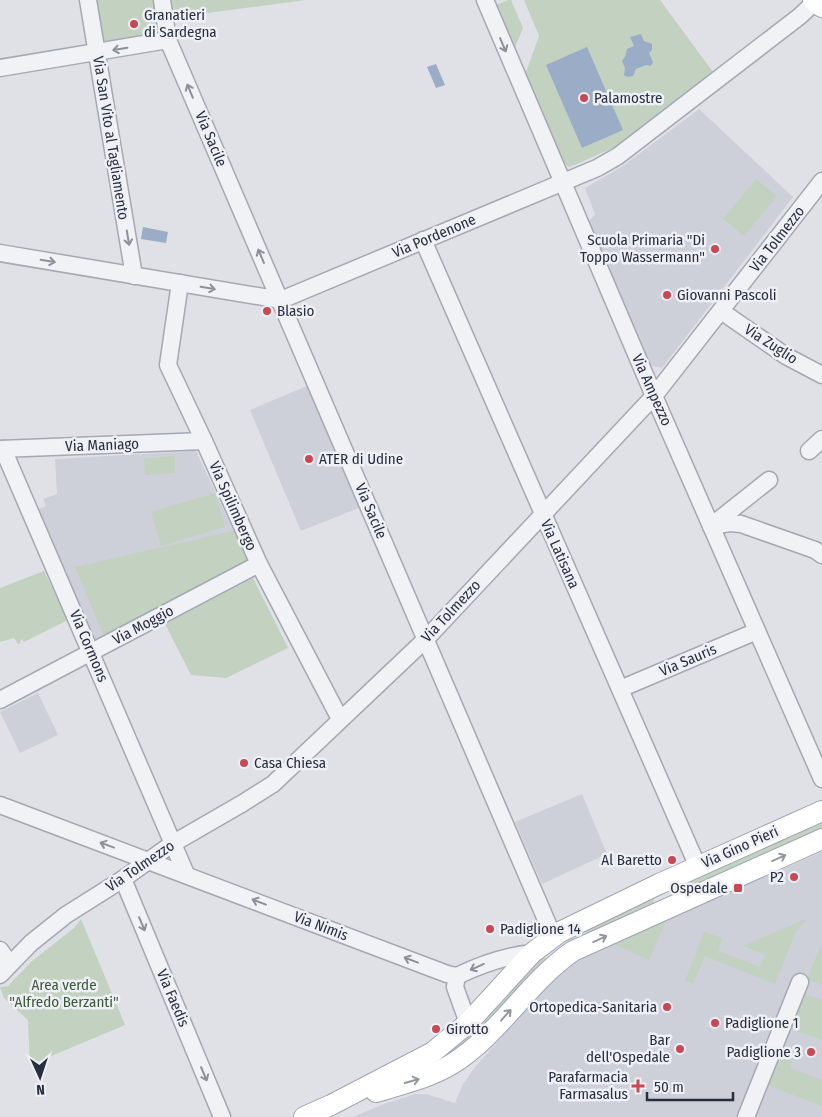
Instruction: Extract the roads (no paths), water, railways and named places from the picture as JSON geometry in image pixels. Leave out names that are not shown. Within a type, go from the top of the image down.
[{"type":"main road","name":"Via Gino Pieri","points":[[547,941],[659,884],[822,810]]},
{"type":"main road","name":"Via Gino Pieri","points":[[331,1105],[443,1070],[483,1040],[530,987],[565,957],[692,897],[822,839]]},
{"type":"main road","points":[[659,884],[692,897]]},
{"type":"main road","points":[[304,1117],[433,1052],[468,1023],[547,941],[565,957]]},
{"type":"main road","points":[[433,1052],[443,1070]]},
{"type":"street","name":"Via San Vito al Tagliamento","points":[[88,0],[134,276]]},
{"type":"street","name":"Via Sacile","points":[[162,0],[168,40],[426,639],[547,941]]},
{"type":"street","name":"Via Ampezzo","points":[[485,0],[654,396],[822,779]]},
{"type":"street","name":"Via Pordenone","points":[[281,300],[597,168],[618,156],[817,2]]},
{"type":"street","points":[[0,68],[168,40]]},
{"type":"street","name":"Via Tolmezzo","points":[[5,970],[31,943],[66,915],[150,861],[172,844],[273,784],[426,639],[654,396],[822,181]]},
{"type":"street","name":"Via Latisana","points":[[423,240],[698,867]]},
{"type":"street","points":[[0,253],[281,300]]},
{"type":"street","name":"Via Spilimbergo","points":[[180,283],[168,365],[259,564],[340,719]]},
{"type":"street","name":"Via Zuglio","points":[[721,310],[786,356],[822,375]]},
{"type":"street","points":[[809,451],[822,439]]},
{"type":"street","name":"Via Maniago","points":[[2,449],[204,441]]},
{"type":"street","name":"Via Cormons","points":[[2,449],[172,844]]},
{"type":"street","points":[[711,526],[769,480]]},
{"type":"street","points":[[711,526],[730,523],[753,527],[815,550],[822,555]]},
{"type":"street","name":"Via Moggio","points":[[0,700],[259,564]]},
{"type":"street","name":"Via Sauris","points":[[620,689],[757,631]]},
{"type":"street","name":"Via Nimis","points":[[0,805],[447,974],[457,976]]},
{"type":"street","points":[[172,844],[186,874]]},
{"type":"street","name":"Via Faedis","points":[[123,879],[222,1117]]},
{"type":"street","points":[[468,1023],[455,987],[457,976],[491,960],[514,955],[547,941]]},
{"type":"street","name":"Via Tolmezzo","points":[[0,950],[5,970]]},
{"type":"street","points":[[746,1117],[800,982]]},
{"type":"water","points":[[641,34],[644,41],[652,44],[652,50],[649,53],[653,62],[651,66],[646,65],[636,69],[633,76],[627,77],[624,75],[625,68],[622,61],[627,49],[634,46],[630,37]]},
{"type":"water","name":"Palamostre","points":[[587,47],[623,130],[582,148],[546,65]]},
{"type":"water","points":[[436,64],[445,85],[436,88],[427,67]]},
{"type":"water","points":[[143,227],[168,232],[166,243],[141,239]]},
{"type":"place","name":"Granatieri di Sardegna","points":[[134,24]]},
{"type":"place","name":"Palamostre","points":[[584,98]]},
{"type":"place","name":"Scuola Primaria \"Di Toppo Wassermann\"","points":[[715,249]]},
{"type":"place","name":"Giovanni Pascoli","points":[[667,295]]},
{"type":"place","name":"Blasio","points":[[267,311]]},
{"type":"place","name":"ATER di Udine","points":[[309,459]]},
{"type":"place","name":"Casa Chiesa","points":[[244,763]]},
{"type":"place","name":"Al Baretto","points":[[672,860]]},
{"type":"place","name":"P2","points":[[794,877]]},
{"type":"place","name":"Ospedale","points":[[738,888]]},
{"type":"place","name":"Padiglione 14","points":[[490,929]]},
{"type":"place","name":"Ortopedica-Sanitaria","points":[[667,1007]]},
{"type":"place","name":"Padiglione 1","points":[[715,1023]]},
{"type":"place","name":"Girotto","points":[[436,1029]]},
{"type":"place","name":"Bar dell'Ospedale","points":[[680,1049]]},
{"type":"place","name":"Padiglione 3","points":[[811,1052]]},
{"type":"place","name":"Parafarmacia Farmasalus","points":[[638,1086]]},
{"type":"park label","name":"Area verde \"Alfredo Berzanti\"","points":[[64,994]]}]
